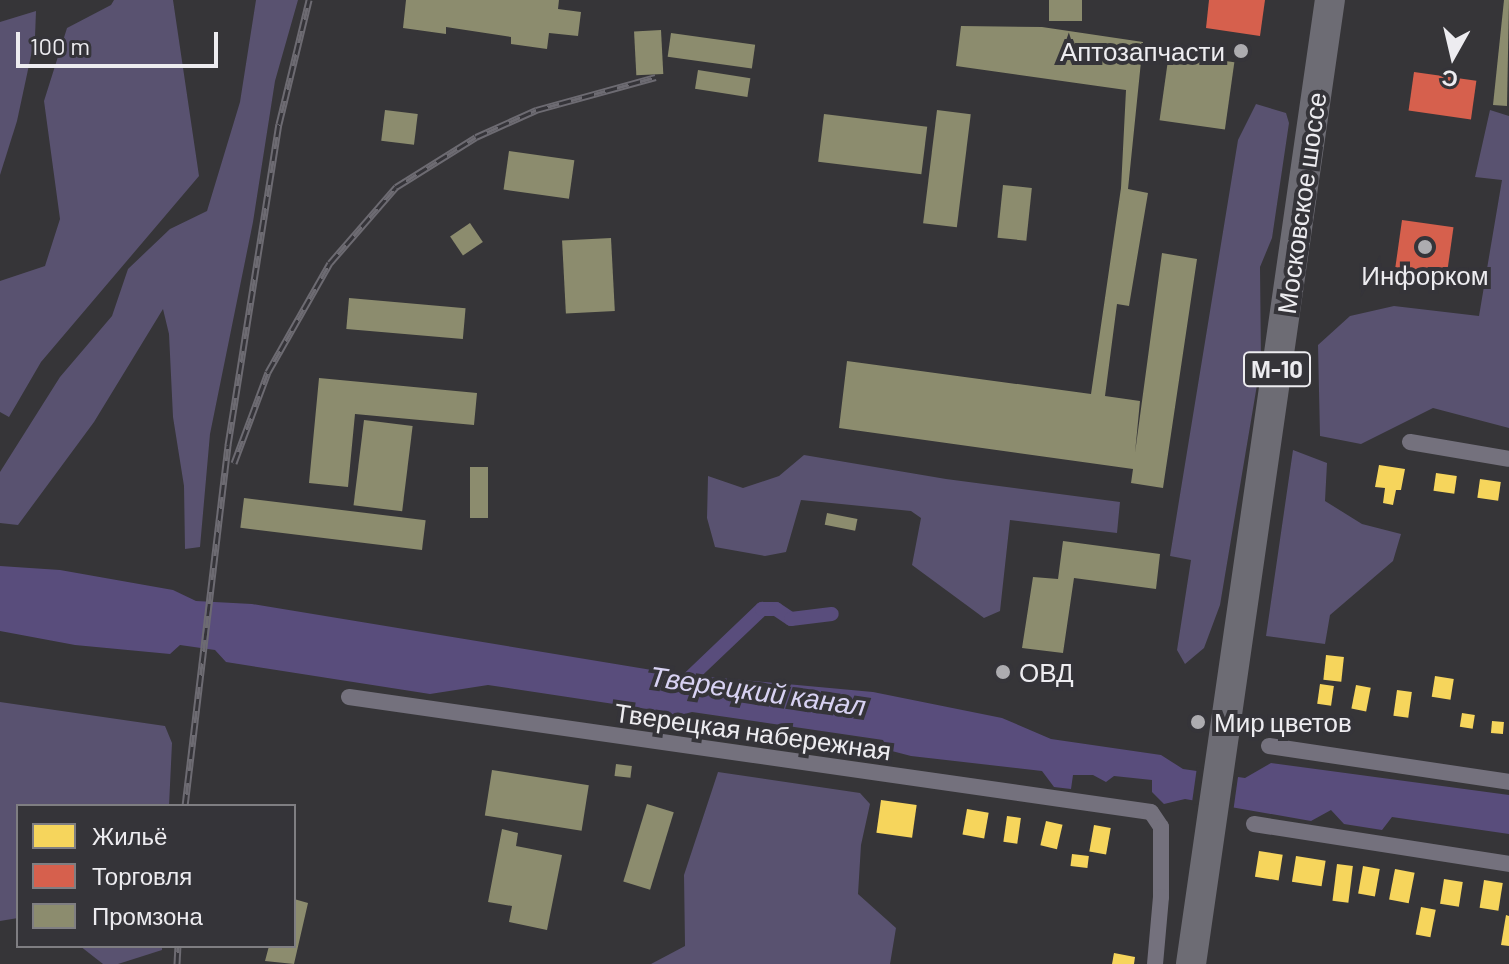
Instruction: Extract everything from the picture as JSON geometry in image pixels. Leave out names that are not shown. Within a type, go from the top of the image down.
[{"type":"highway","name":"Московское шоссе","points":[[1191,964],[1330,0]]},
{"type":"street","points":[[1410,442],[1509,459]]},
{"type":"street","name":"Тверецкая набережная","points":[[349,697],[1151,812],[1161,827],[1161,897],[1155,964]]},
{"type":"street","points":[[1269,746],[1509,782]]},
{"type":"street","points":[[1254,824],[1509,864]]},
{"type":"shaded area","points":[[114,0],[173,0],[199,176],[41,362],[9,417],[0,412],[0,281],[45,266],[60,219],[44,101],[67,28],[111,5]]},
{"type":"shaded area","points":[[256,0],[298,0],[275,81],[253,222],[210,434],[200,547],[185,549],[184,486],[173,417],[169,334],[163,309],[94,422],[18,525],[0,523],[0,472],[60,377],[112,316],[128,269],[170,229],[207,211],[240,102]]},
{"type":"shaded area","points":[[36,11],[35,37],[17,121],[0,175],[0,22]]},
{"type":"shaded area","points":[[1256,104],[1286,113],[1289,123],[1272,238],[1260,267],[1261,361],[1220,605],[1204,648],[1185,664],[1177,650],[1191,560],[1170,556],[1238,140]]},
{"type":"shaded area","points":[[1490,110],[1509,116],[1509,428],[1433,408],[1361,444],[1320,436],[1318,345],[1350,316],[1394,306],[1479,316],[1502,180],[1475,177]]},
{"type":"shaded area","points":[[1293,450],[1327,463],[1325,501],[1362,524],[1401,534],[1393,561],[1330,615],[1325,644],[1266,636]]},
{"type":"shaded area","points":[[804,455],[946,479],[1120,502],[1117,533],[1010,520],[1000,611],[984,618],[912,565],[921,518],[911,511],[801,500],[786,552],[765,556],[715,547],[707,518],[708,476],[743,488],[779,476]]},
{"type":"shaded area","points":[[0,702],[165,726],[172,743],[169,804],[16,804],[16,918],[0,921]]},
{"type":"shaded area","points":[[718,772],[860,793],[870,804],[861,845],[858,894],[896,928],[890,964],[651,964],[685,946],[684,875]]},
{"type":"shaded area","points":[[83,948],[162,948],[118,964],[103,964]]},
{"type":"water","name":"Тверецкий канал","points":[[0,566],[60,570],[173,590],[196,601],[252,604],[676,674],[873,692],[1002,718],[1051,739],[1161,755],[1183,769],[1245,778],[1271,763],[1509,795],[1509,834],[1392,817],[1382,830],[1344,824],[1331,810],[1311,821],[1185,799],[1164,804],[1152,792],[1152,780],[1114,776],[1106,782],[1093,775],[1073,775],[1071,789],[1054,787],[1042,771],[911,756],[888,750],[883,740],[692,712],[669,718],[647,709],[488,685],[430,694],[226,662],[215,650],[180,645],[170,654],[75,645],[0,631]]},
{"type":"pier","points":[[1197,767],[1239,773],[1233,809],[1192,804]]},
{"type":"building: Жильё","points":[[1379,465],[1405,469],[1401,490],[1396,490],[1393,505],[1383,503],[1385,488],[1375,487]]},
{"type":"building: Жильё","points":[[1436,473],[1457,476],[1454,494],[1433,491]]},
{"type":"building: Жильё","points":[[1480,479],[1501,482],[1498,501],[1477,498]]},
{"type":"building: Жильё","points":[[1326,655],[1344,657],[1341,682],[1323,680]]},
{"type":"building: Жильё","points":[[1435,676],[1454,679],[1450,700],[1432,697]]},
{"type":"building: Жильё","points":[[1320,684],[1334,686],[1331,706],[1317,704]]},
{"type":"building: Жильё","points":[[1356,685],[1371,688],[1366,711],[1351,709]]},
{"type":"building: Жильё","points":[[1397,690],[1412,692],[1408,718],[1393,716]]},
{"type":"building: Жильё","points":[[1462,713],[1475,715],[1473,729],[1460,727]]},
{"type":"building: Жильё","points":[[1492,721],[1504,722],[1503,734],[1491,733]]},
{"type":"building: Жильё","points":[[881,800],[917,805],[912,838],[876,833]]},
{"type":"building: Жильё","points":[[967,809],[989,813],[984,838],[962,835]]},
{"type":"building: Жильё","points":[[1007,816],[1021,818],[1017,844],[1003,842]]},
{"type":"building: Жильё","points":[[1046,821],[1063,825],[1057,849],[1040,845]]},
{"type":"building: Жильё","points":[[1094,825],[1111,828],[1106,855],[1089,852]]},
{"type":"building: Жильё","points":[[1259,851],[1283,855],[1279,880],[1255,877]]},
{"type":"building: Жильё","points":[[1072,854],[1089,856],[1087,868],[1071,866]]},
{"type":"building: Жильё","points":[[1296,856],[1326,861],[1322,886],[1292,882]]},
{"type":"building: Жильё","points":[[1337,864],[1353,866],[1348,903],[1332,901]]},
{"type":"building: Жильё","points":[[1363,866],[1380,869],[1375,897],[1358,894]]},
{"type":"building: Жильё","points":[[1395,869],[1415,873],[1409,903],[1389,899]]},
{"type":"building: Жильё","points":[[1444,879],[1463,882],[1459,907],[1440,904]]},
{"type":"building: Жильё","points":[[1484,880],[1503,883],[1498,911],[1480,908]]},
{"type":"building: Жильё","points":[[1421,907],[1436,910],[1430,937],[1416,934]]},
{"type":"building: Жильё","points":[[1506,915],[1509,916],[1509,946],[1501,945]]},
{"type":"building: Жильё","points":[[1114,953],[1135,957],[1134,964],[1112,964]]},
{"type":"building: Торговля","points":[[1209,0],[1265,0],[1260,36],[1206,28]]},
{"type":"building: Торговля","points":[[1414,72],[1476,81],[1471,119],[1409,111]]},
{"type":"building: Торговля","name":"Инфорком","points":[[1402,220],[1453,227],[1447,275],[1395,268]]},
{"type":"building: Промзона","points":[[406,0],[559,0],[558,9],[581,12],[578,36],[549,33],[547,49],[511,44],[511,37],[446,27],[446,34],[403,28]]},
{"type":"building: Промзона","points":[[1049,0],[1082,0],[1082,21],[1049,21]]},
{"type":"building: Промзона","points":[[1504,0],[1509,0],[1507,106],[1493,105]]},
{"type":"building: Промзона","points":[[961,26],[1042,27],[1143,42],[1128,189],[1148,193],[1129,306],[1117,304],[1105,396],[1140,401],[1135,453],[1162,253],[1197,259],[1163,488],[1131,483],[1133,469],[839,428],[847,361],[1091,394],[1121,188],[1126,90],[956,66]]},
{"type":"building: Промзона","points":[[661,30],[663,74],[636,75],[634,31]]},
{"type":"building: Промзона","points":[[671,33],[755,45],[752,69],[668,57]]},
{"type":"building: Промзона","points":[[1169,53],[1234,62],[1225,130],[1160,120]]},
{"type":"building: Промзона","points":[[698,70],[750,78],[747,97],[695,89]]},
{"type":"building: Промзона","points":[[385,110],[418,114],[414,145],[381,141]]},
{"type":"building: Промзона","points":[[937,110],[971,114],[957,227],[923,223]]},
{"type":"building: Промзона","points":[[824,114],[927,127],[921,174],[818,162]]},
{"type":"building: Промзона","points":[[509,151],[574,160],[569,199],[504,190]]},
{"type":"building: Промзона","points":[[1003,185],[1032,188],[1026,241],[997,238]]},
{"type":"building: Промзона","points":[[470,223],[483,242],[463,255],[450,236]]},
{"type":"building: Промзона","points":[[611,238],[615,311],[566,313],[562,241]]},
{"type":"building: Промзона","points":[[349,298],[466,308],[463,339],[346,329]]},
{"type":"building: Промзона","points":[[319,378],[477,393],[474,425],[355,414],[348,487],[309,483]]},
{"type":"building: Промзона","points":[[364,420],[413,426],[402,511],[354,505]]},
{"type":"building: Промзона","points":[[470,467],[488,467],[488,518],[470,518]]},
{"type":"building: Промзона","points":[[244,498],[426,520],[422,550],[240,528]]},
{"type":"building: Промзона","points":[[827,513],[857,519],[855,531],[825,525]]},
{"type":"building: Промзона","points":[[1063,541],[1160,554],[1156,589],[1074,578],[1063,653],[1022,648],[1033,577],[1058,579]]},
{"type":"building: Промзона","points":[[616,764],[632,766],[630,778],[615,776]]},
{"type":"building: Промзона","points":[[492,770],[589,785],[582,831],[485,815]]},
{"type":"building: Промзона","points":[[647,804],[674,812],[650,890],[623,881]]},
{"type":"building: Промзона","points":[[502,829],[518,833],[516,846],[562,855],[547,930],[509,922],[512,906],[488,902]]},
{"type":"building: Промзона","points":[[296,900],[308,903],[294,964],[265,961],[268,948],[296,948]]},
{"type":"waterway","name":"Тверецкий канал","points":[[679,688],[762,609],[776,609],[791,619],[832,614]]},
{"type":"railway","points":[[185,804],[228,445],[279,124],[309,0]]},
{"type":"railway","points":[[234,463],[268,372],[330,263],[396,187],[476,137],[536,110],[656,77]]},
{"type":"railway","points":[[177,964],[178,948]]},
{"type":"place","name":"Аптозапчасти","points":[[1241,51]]},
{"type":"place","name":"Инфорком","points":[[1425,247]]},
{"type":"place","name":"ОВД","points":[[1003,672]]},
{"type":"place","name":"Мир цветов","points":[[1198,722]]}]
